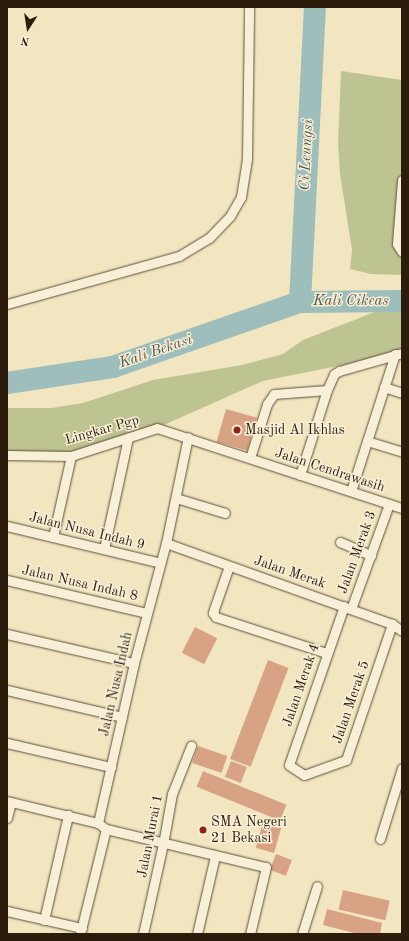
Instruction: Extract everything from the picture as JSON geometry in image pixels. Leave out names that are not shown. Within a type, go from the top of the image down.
[{"type":"street","points":[[7,304],[179,256],[209,238],[230,216],[241,197],[247,158],[249,7]]},
{"type":"street","points":[[402,180],[398,244],[402,252]]},
{"type":"street","points":[[351,492],[384,387],[398,354]]},
{"type":"street","points":[[300,475],[327,390],[334,374],[339,371],[398,354]]},
{"type":"street","points":[[384,387],[402,394]]},
{"type":"street","points":[[250,458],[267,404],[274,394],[327,390]]},
{"type":"street","name":"Jalan Cendrawasih","points":[[157,428],[402,508]]},
{"type":"street","name":"Lingkar Pgp","points":[[7,455],[71,456],[157,428]]},
{"type":"street","name":"Jalan Nusa Indah","points":[[98,823],[134,663],[166,543],[188,437]]},
{"type":"street","points":[[104,549],[128,438]]},
{"type":"street","points":[[367,441],[402,452]]},
{"type":"street","points":[[53,537],[71,456]]},
{"type":"street","points":[[176,498],[225,513]]},
{"type":"street","name":"Jalan Merak 3","points":[[347,607],[371,554],[389,504]]},
{"type":"street","name":"Jalan Nusa Indah 9","points":[[7,526],[160,563]]},
{"type":"street","points":[[340,542],[371,554]]},
{"type":"street","name":"Jalan Merak","points":[[166,543],[399,625]]},
{"type":"street","points":[[229,566],[214,609],[213,613],[216,617],[326,653]]},
{"type":"street","name":"Jalan Nusa Indah 8","points":[[7,580],[147,614]]},
{"type":"street","name":"Jalan Merak 4","points":[[295,771],[289,765],[326,653],[347,607]]},
{"type":"street","name":"Jalan Merak 5","points":[[295,771],[304,776],[346,760],[399,625]]},
{"type":"street","points":[[7,634],[134,663]]},
{"type":"street","points":[[7,690],[122,717]]},
{"type":"street","points":[[7,743],[111,767]]},
{"type":"street","name":"Jalan Murai 1","points":[[143,934],[164,844],[172,794],[191,746]]},
{"type":"street","points":[[380,839],[402,768]]},
{"type":"street","points":[[7,818],[9,801],[98,823],[106,829],[164,844],[266,867],[250,934]]},
{"type":"street","points":[[44,920],[68,815]]},
{"type":"street","points":[[7,911],[81,931],[106,829]]},
{"type":"street","points":[[197,934],[215,856]]},
{"type":"street","points":[[303,934],[317,886]]},
{"type":"green space","points":[[341,71],[402,80],[402,180],[398,244],[402,252],[402,275],[371,274],[350,269],[352,250],[340,174],[338,144]]},
{"type":"green space","points":[[402,306],[402,353],[263,381],[157,428],[71,456],[7,455],[7,408],[52,408],[83,403],[153,380],[242,365],[283,354],[303,340],[385,308]]},
{"type":"building","name":"Masjid Al Ikhlas","points":[[226,409],[257,418],[247,451],[217,442]]},
{"type":"building","points":[[195,627],[217,638],[204,664],[182,653]]},
{"type":"building","points":[[268,660],[289,668],[251,767],[230,759]]},
{"type":"building","points":[[198,746],[227,756],[221,773],[192,763]]},
{"type":"building","points":[[231,761],[247,767],[241,783],[225,777]]},
{"type":"building","points":[[203,771],[286,805],[280,820],[197,787]]},
{"type":"building","points":[[264,819],[282,824],[274,853],[256,848]]},
{"type":"building","points":[[276,854],[292,860],[286,876],[270,870]]},
{"type":"building","points":[[343,890],[390,901],[385,920],[339,909]]},
{"type":"building","points":[[327,909],[382,923],[380,934],[358,934],[323,925]]},
{"type":"waterway","name":"Ci Leungsi","points":[[300,302],[315,7]]},
{"type":"waterway","name":"Kali Bekasi","points":[[7,383],[113,367],[300,302],[402,301]]},
{"type":"place","name":"Masjid Al Ikhlas","points":[[237,430]]},
{"type":"place","name":"SMA Negeri 21 Bekasi","points":[[203,830]]},
{"type":"water label","name":"Kali Cikeas","points":[[351,302]]}]
